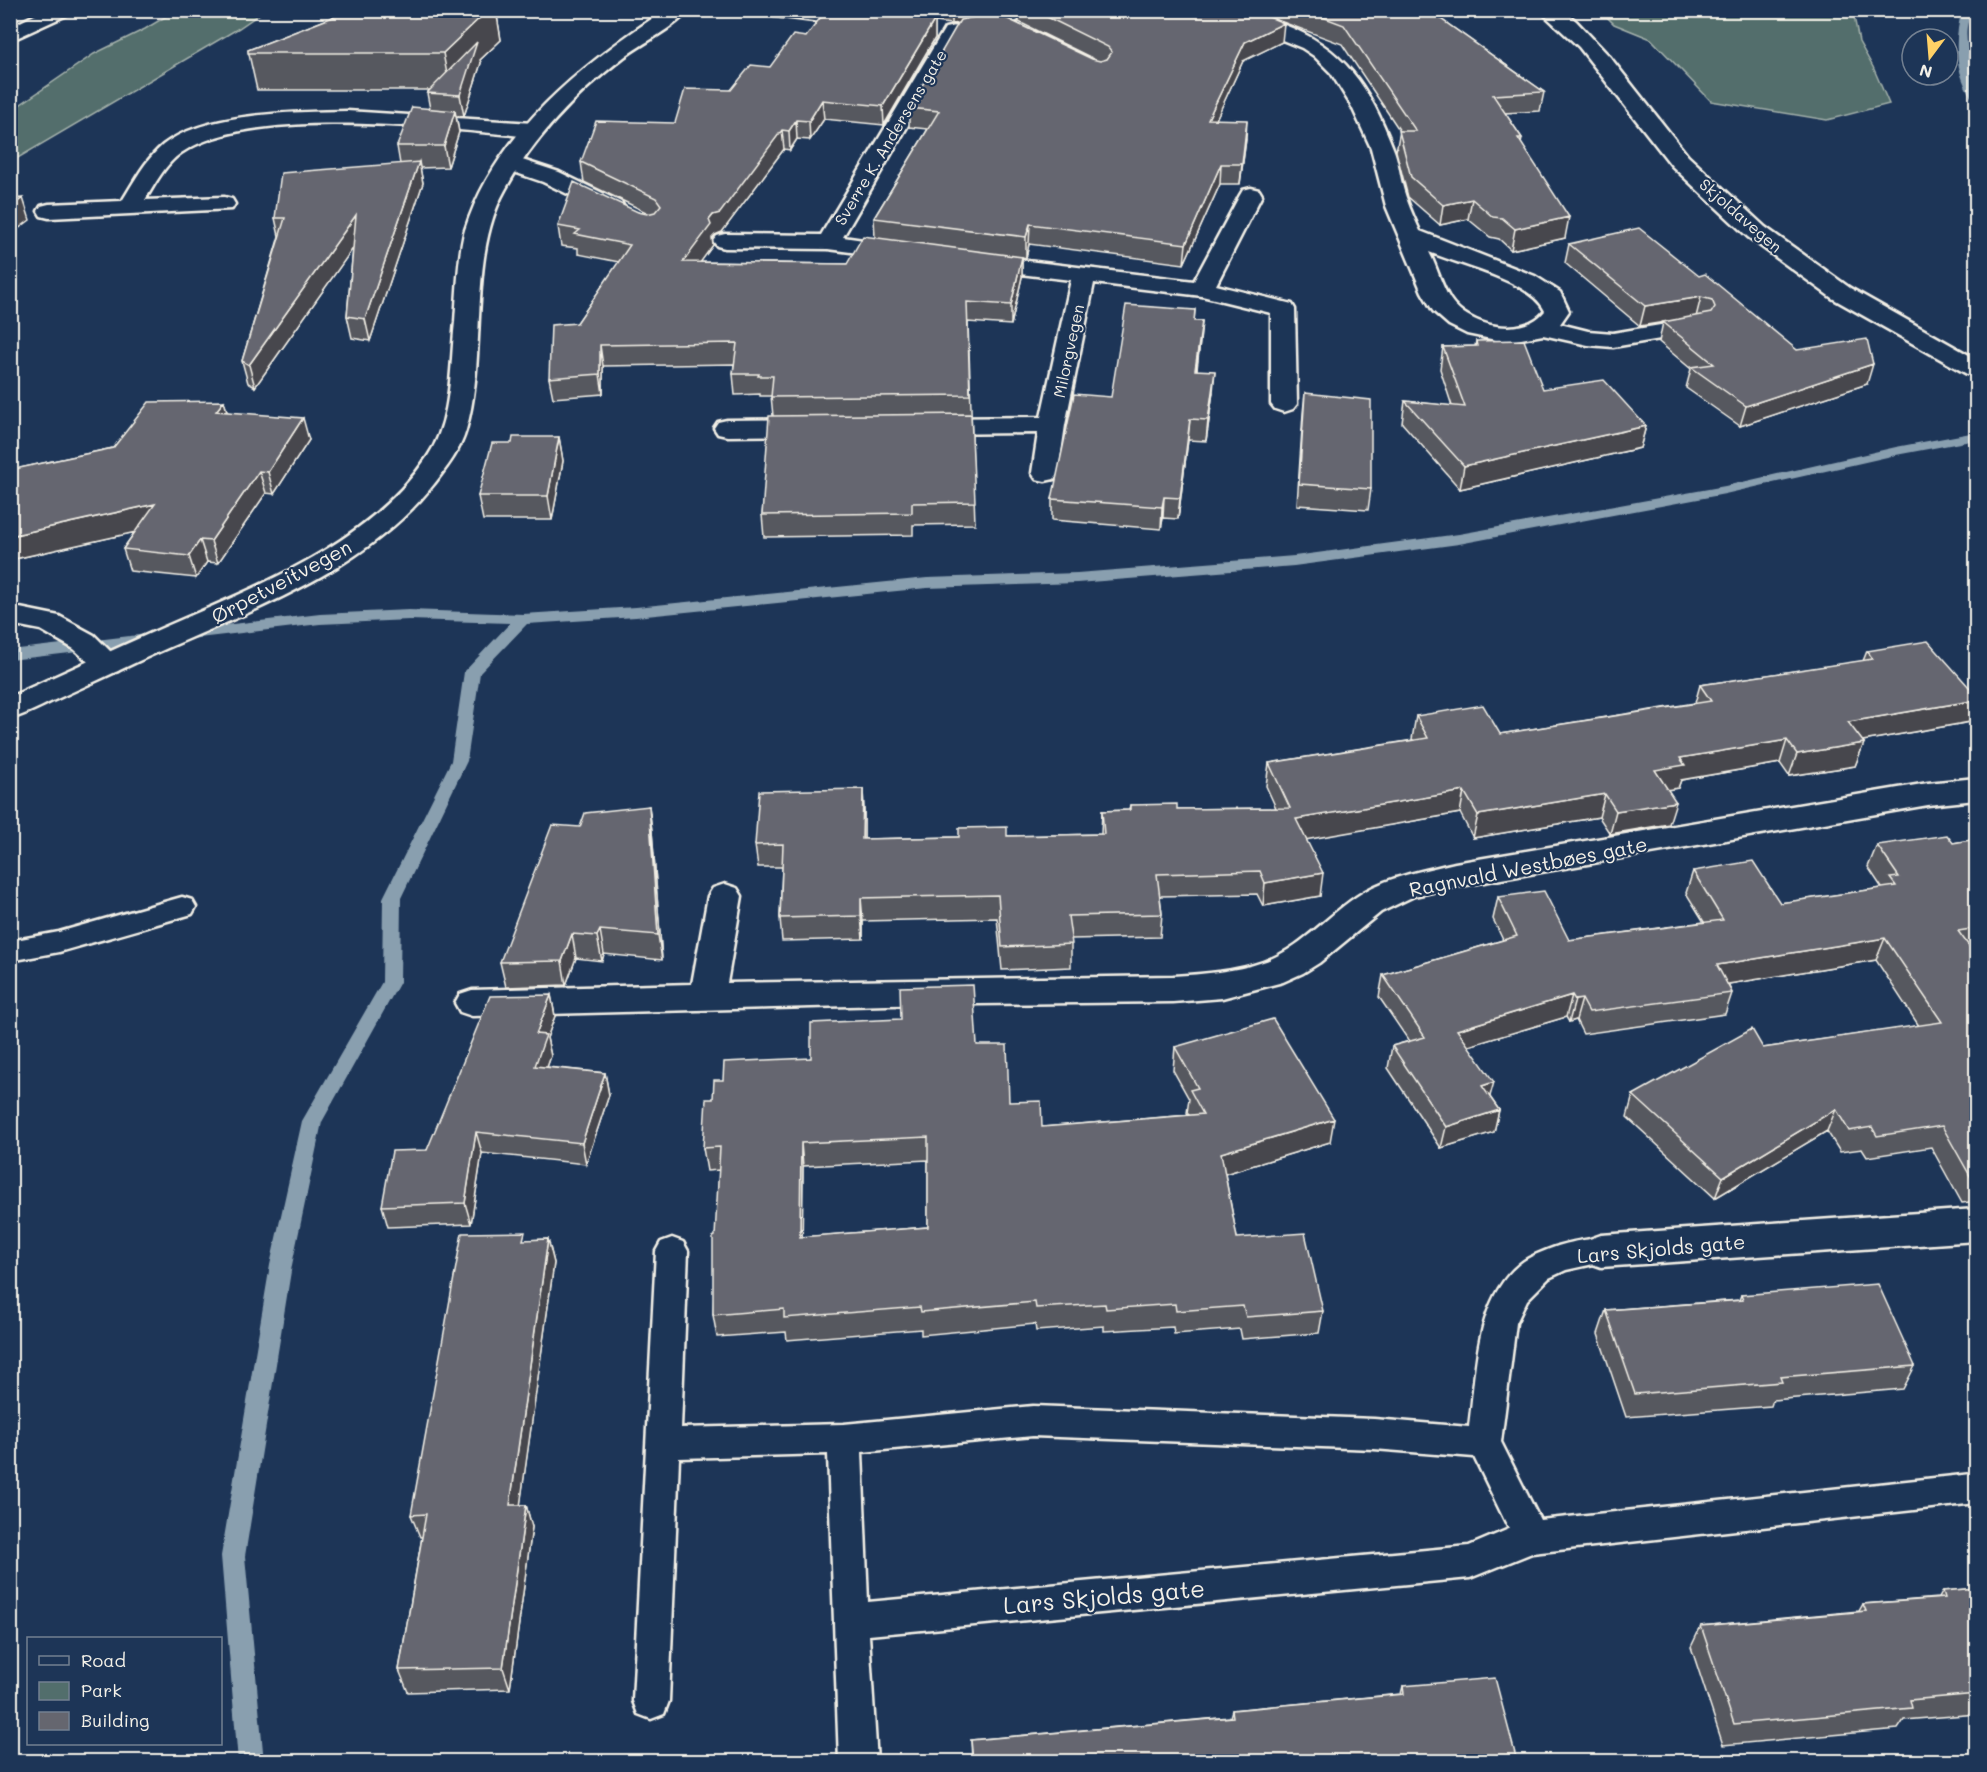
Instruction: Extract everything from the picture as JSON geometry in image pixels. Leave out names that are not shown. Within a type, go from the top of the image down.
[{"type":"main road","points":[[10,36],[62,10]]},
{"type":"main road","name":"Ørpetveitvegen","points":[[10,709],[256,598],[326,562],[382,525],[416,492],[442,456],[457,416],[476,230],[492,194],[532,130],[586,77],[642,34],[679,10]]},
{"type":"main road","points":[[775,10],[882,19]]},
{"type":"main road","points":[[996,22],[1027,10]]},
{"type":"main road","points":[[1225,10],[1316,48],[1331,60],[1344,77],[1381,143],[1391,186],[1410,235],[1441,306],[1464,326],[1510,334],[1542,327],[1553,320],[1557,311],[1551,297],[1527,281],[1452,254],[1410,235]]},
{"type":"main road","name":"Skjoldavegen","points":[[1549,10],[1562,19],[1593,50],[1647,123],[1679,160],[1724,203],[1778,248],[1840,293],[1977,369]]},
{"type":"main road","points":[[996,22],[1017,32]]},
{"type":"main road","name":"Sverre K. Andersens gate","points":[[828,242],[941,31],[967,31],[996,22]]},
{"type":"main road","points":[[130,207],[160,160],[175,147],[198,135],[228,126],[264,120],[352,118],[416,120],[532,130]]},
{"type":"main road","points":[[510,163],[551,177],[629,216]]},
{"type":"main road","points":[[1202,289],[1251,195]]},
{"type":"main road","points":[[49,211],[224,204]]},
{"type":"main road","name":"Sverre K. Andersens gate","points":[[725,242],[828,242],[921,254]]},
{"type":"main road","points":[[956,259],[1202,289],[1283,309],[1284,404]]},
{"type":"main road","name":"Milorgvegen","points":[[1045,473],[1052,425],[1084,276]]},
{"type":"main road","points":[[1542,327],[1588,338],[1613,340],[1696,326]]},
{"type":"main road","name":"Milorgvegen","points":[[901,426],[1052,425]]},
{"type":"main road","points":[[727,428],[832,427]]},
{"type":"main road","points":[[10,615],[50,622],[84,642],[108,663]]},
{"type":"main road","name":"Ragnvald Westbøes gate","points":[[472,1003],[1173,989],[1222,984],[1271,973],[1291,964],[1307,954],[1369,904],[1405,887],[1455,875],[1928,794],[1977,789]]},
{"type":"main road","points":[[707,997],[725,896]]},
{"type":"main road","name":"Lars Skjolds gate","points":[[1601,1251],[1977,1225]]},
{"type":"lane","points":[[10,951],[59,942],[182,907]]},
{"type":"lane","points":[[651,1701],[672,1251]]},
{"type":"lane","name":"Lars Skjolds gate","points":[[1484,1443],[1500,1323],[1506,1304],[1520,1283],[1551,1260],[1576,1253],[1601,1251]]},
{"type":"lane","points":[[663,1443],[844,1439],[1034,1421],[1374,1434],[1484,1443],[1531,1537]]},
{"type":"lane","points":[[844,1439],[852,1620],[852,1676],[858,1761]]},
{"type":"lane","name":"Lars Skjolds gate","points":[[852,1620],[1470,1562],[1531,1537],[1972,1489]]},
{"type":"green space","points":[[175,11],[264,11],[11,162],[11,111],[94,54],[145,29]]},
{"type":"green space","points":[[1601,11],[1853,11],[1859,42],[1889,104],[1827,120],[1711,101],[1651,39],[1614,24]]},
{"type":"building","points":[[351,10],[488,10],[443,53],[248,53],[248,50]]},
{"type":"building","points":[[840,10],[861,10],[935,19],[883,106],[822,100],[809,121],[796,120],[789,131],[782,130],[720,213],[713,215],[709,220],[711,225],[683,262],[847,264],[863,236],[1022,257],[1011,305],[967,302],[970,395],[771,397],[773,376],[733,374],[737,343],[600,345],[600,374],[549,378],[551,325],[577,323],[630,245],[575,234],[580,230],[558,226],[574,182],[638,212],[647,214],[655,212],[661,205],[656,198],[581,162],[596,121],[675,123],[685,89],[731,90],[751,65],[770,67],[793,35],[806,37],[820,18]]},
{"type":"building","points":[[1033,10],[1251,10],[1284,23],[1245,42],[1208,119],[1247,120],[1242,164],[1221,164],[1186,244],[1030,224],[1026,237],[874,218],[939,111],[909,108],[960,20],[995,13],[1092,59],[1100,61],[1107,59],[1112,52],[1108,47]]},
{"type":"building","points":[[1304,10],[1428,10],[1544,92],[1493,95],[1522,138],[1518,138],[1569,217],[1515,229],[1502,218],[1493,217],[1472,199],[1443,205],[1411,177],[1399,131],[1416,131],[1344,25]]},
{"type":"building","points":[[477,42],[460,95],[427,93]]},
{"type":"building","points":[[412,107],[455,111],[444,146],[397,146]]},
{"type":"building","points":[[419,162],[365,319],[347,316],[356,215],[249,365],[242,361],[285,218],[275,218],[281,173]]},
{"type":"building","points":[[23,198],[10,207],[10,199]]},
{"type":"building","points":[[1639,228],[1699,276],[1705,274],[1797,350],[1867,339],[1873,364],[1746,406],[1691,367],[1714,364],[1663,322],[1711,313],[1715,307],[1712,300],[1701,297],[1645,306],[1569,244]]},
{"type":"building","points":[[1126,305],[1195,310],[1194,321],[1202,321],[1195,370],[1215,371],[1208,420],[1190,419],[1180,498],[1164,497],[1162,507],[1052,499],[1074,394],[1111,397]]},
{"type":"building","points":[[1524,340],[1543,389],[1604,380],[1646,426],[1464,466],[1405,401],[1465,407],[1443,347],[1477,346],[1476,341]]},
{"type":"building","points":[[1305,393],[1371,400],[1371,489],[1299,484]]},
{"type":"building","points":[[224,401],[216,411],[303,418],[268,472],[259,471],[211,541],[200,540],[189,556],[123,549],[155,504],[10,536],[10,470],[113,448],[149,402]]},
{"type":"building","points":[[971,414],[975,502],[912,503],[912,513],[762,515],[769,416]]},
{"type":"building","points":[[513,437],[559,437],[548,496],[478,496],[492,443],[512,443]]},
{"type":"building","points":[[1928,641],[1977,696],[1977,700],[1848,722],[1864,743],[1797,754],[1787,740],[1680,758],[1685,765],[1655,770],[1676,802],[1616,811],[1605,794],[1478,815],[1464,791],[1296,819],[1323,873],[1265,883],[1260,871],[1157,874],[1162,914],[1068,916],[1072,944],[1002,947],[998,895],[861,898],[861,916],[780,918],[783,844],[755,845],[759,791],[863,789],[862,839],[959,837],[959,828],[1007,827],[1007,836],[1104,834],[1102,811],[1130,810],[1130,805],[1177,804],[1177,809],[1290,808],[1269,763],[1428,738],[1416,716],[1483,705],[1500,734],[1711,701],[1700,685],[1873,659],[1867,651]]},
{"type":"building","points":[[649,806],[658,935],[600,930],[597,936],[572,934],[562,961],[500,962],[552,825],[580,827],[585,813]]},
{"type":"building","points":[[1947,835],[1953,843],[1977,839],[1977,928],[1958,931],[1977,957],[1977,1181],[1973,1181],[1942,1126],[1877,1136],[1872,1127],[1849,1131],[1836,1109],[1723,1177],[1633,1095],[1752,1029],[1763,1048],[1942,1022],[1885,938],[1717,965],[1732,993],[1589,1012],[1582,999],[1575,1000],[1572,995],[1457,1030],[1494,1082],[1482,1086],[1499,1110],[1446,1127],[1392,1046],[1425,1037],[1383,975],[1517,936],[1498,897],[1544,891],[1569,940],[1723,920],[1693,871],[1753,861],[1780,903],[1896,886],[1890,878],[1899,877],[1877,845]]},
{"type":"building","points":[[973,985],[977,1045],[1007,1045],[1009,1102],[1041,1101],[1042,1127],[1203,1114],[1190,1090],[1198,1088],[1175,1047],[1273,1019],[1334,1119],[1221,1153],[1237,1238],[1305,1233],[1323,1311],[1246,1317],[1243,1306],[1176,1311],[1175,1304],[1106,1309],[1105,1304],[1036,1308],[1035,1302],[921,1312],[920,1307],[784,1318],[784,1309],[713,1315],[713,1237],[715,1236],[720,1147],[703,1148],[706,1099],[713,1099],[714,1080],[723,1080],[724,1062],[811,1058],[811,1023],[901,1019],[900,987]],"holes":[[[928,1137],[928,1227],[800,1237],[801,1143]]]},
{"type":"building","points":[[551,995],[536,1034],[546,1035],[535,1066],[605,1073],[582,1143],[476,1132],[465,1203],[382,1206],[392,1151],[427,1150],[490,996]]},
{"type":"building","points":[[525,1232],[523,1240],[548,1239],[510,1505],[526,1505],[503,1668],[399,1670],[426,1514],[411,1515],[462,1233]]},
{"type":"building","points":[[1878,1284],[1915,1366],[1780,1377],[1782,1382],[1635,1394],[1606,1310],[1743,1300],[1741,1295]]},
{"type":"building","points":[[1977,1588],[1977,1694],[1910,1700],[1912,1708],[1734,1724],[1701,1626],[1866,1611],[1863,1604],[1945,1598],[1943,1591]]},
{"type":"building","points":[[1495,1678],[1517,1761],[973,1761],[971,1740],[1233,1717],[1232,1710],[1404,1694],[1403,1686]]},
{"type":"waterway","points":[[1970,10],[1967,11],[1961,45],[1963,64],[1976,97]]},
{"type":"waterway","points":[[523,619],[636,612],[927,583],[1077,578],[1294,561],[1459,539],[1725,490],[1896,451],[1976,436]]},
{"type":"waterway","points":[[10,655],[320,619],[409,615],[523,619]]},
{"type":"waterway","points":[[251,1762],[233,1556],[281,1265],[312,1121],[391,982],[392,898],[459,761],[472,672],[523,619]]}]
